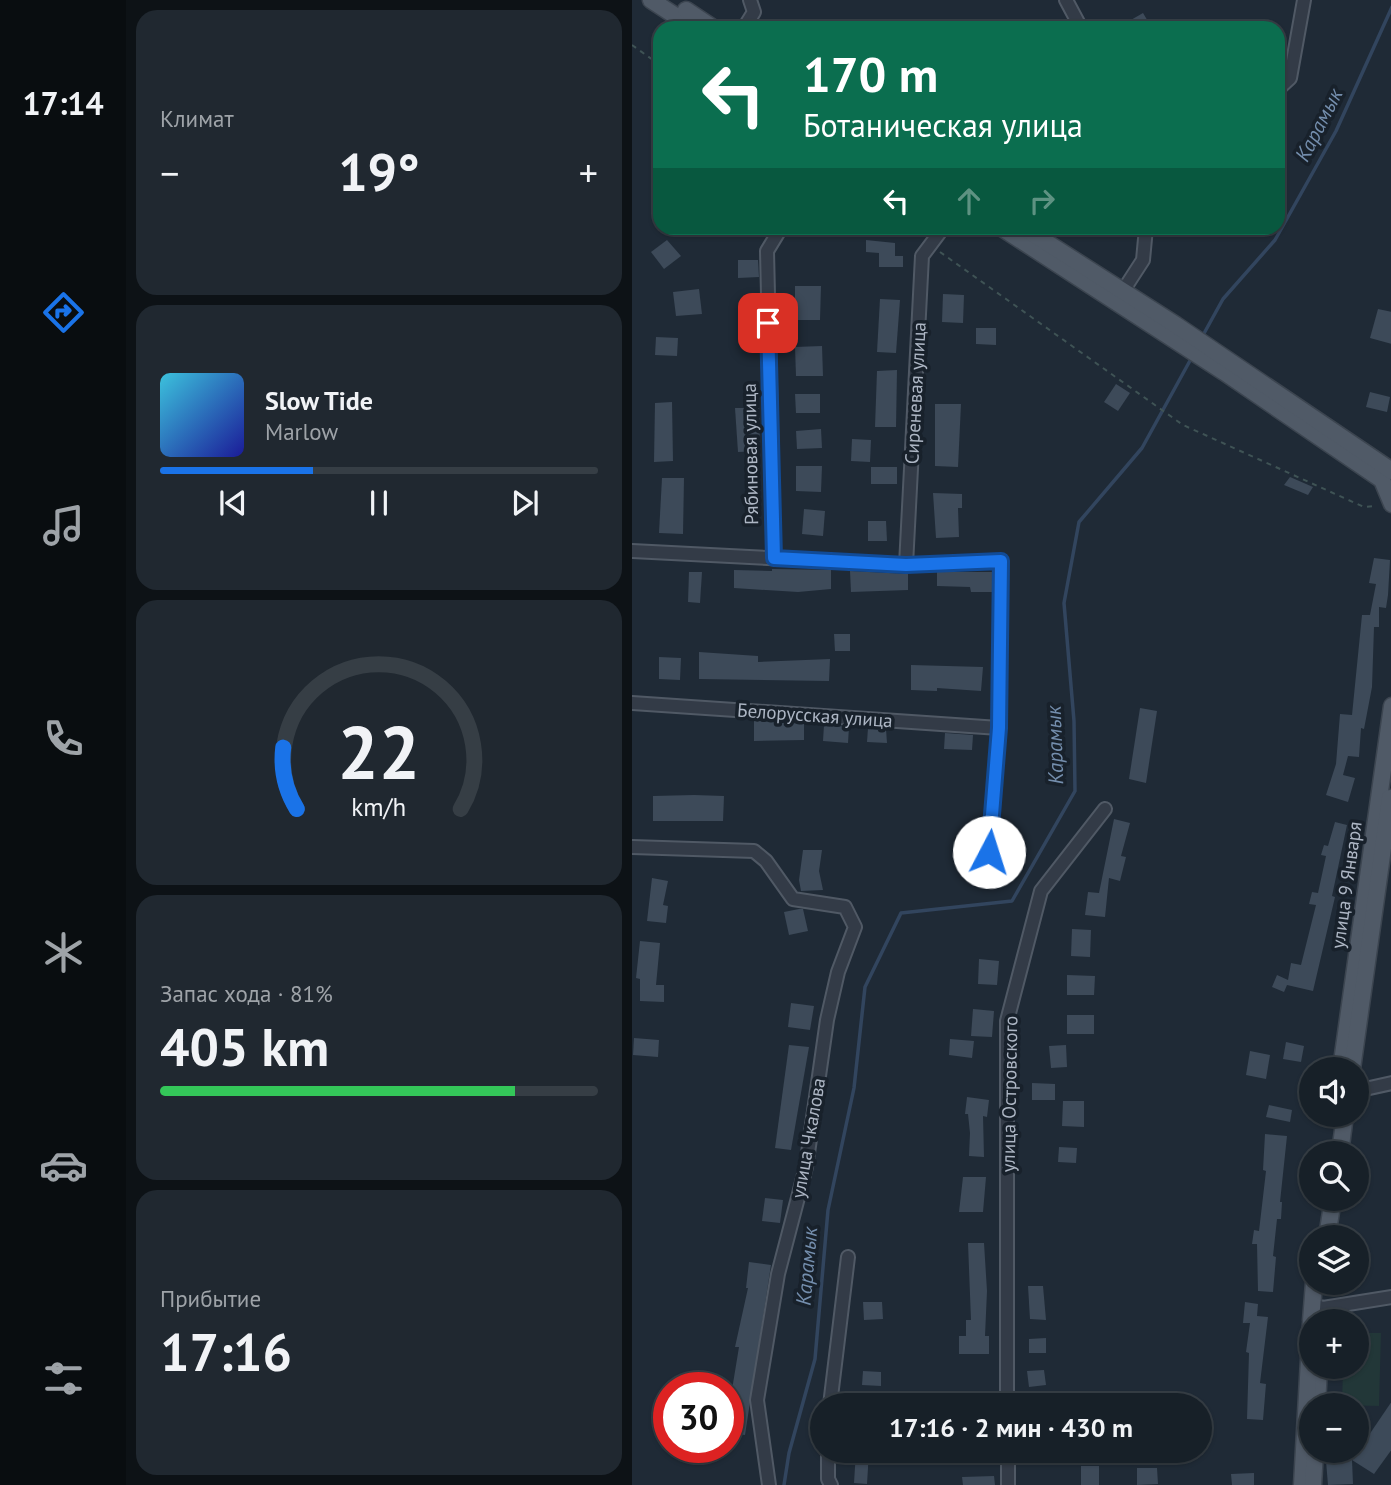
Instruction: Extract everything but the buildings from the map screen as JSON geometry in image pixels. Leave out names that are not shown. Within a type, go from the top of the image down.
[{"type":"main road","points":[[651,0],[683,21]]},
{"type":"main road","points":[[671,0],[702,21]]},
{"type":"main road","points":[[1014,235],[1119,296]]},
{"type":"main road","points":[[1033,235],[1119,296],[1391,471]]},
{"type":"main road","points":[[1228,367],[1382,480],[1384,505]]},
{"type":"main road","name":"улица 9 Января","points":[[1354,1057],[1386,808],[1391,706]]},
{"type":"main road","name":"улица 9 Января","points":[[1343,1057],[1391,788]]},
{"type":"main road","points":[[1302,1485],[1311,1379]]},
{"type":"main road","points":[[1313,1485],[1314,1463]]},
{"type":"street","points":[[748,21],[754,12],[750,0]]},
{"type":"street","points":[[1066,0],[1077,21]]},
{"type":"street","points":[[1285,83],[1290,78],[1304,0]]},
{"type":"street","name":"Рябиновая улица","points":[[774,558],[767,251],[777,235]]},
{"type":"street","name":"Сиреневая улица","points":[[906,565],[922,256],[938,235]]},
{"type":"street","points":[[1119,296],[1143,260],[1145,235]]},
{"type":"street","points":[[632,551],[906,565],[1001,561],[999,728],[989,852]]},
{"type":"street","name":"Белорусская улица","points":[[632,703],[999,728]]},
{"type":"street","name":"улица Островского","points":[[1007,1393],[1007,1021],[1041,891],[1105,809]]},
{"type":"street","name":"улица Чкалова","points":[[632,847],[754,851],[766,860],[793,899],[844,907],[855,927],[838,972],[827,1020],[806,1167],[778,1274],[757,1400],[769,1485]]},
{"type":"street","points":[[1369,1088],[1391,1083]]},
{"type":"street","points":[[831,1393],[848,1257]]},
{"type":"street","points":[[1344,1309],[1391,1297]]},
{"type":"street","points":[[828,1463],[827,1479],[831,1485]]},
{"type":"street","points":[[1008,1463],[1008,1485]]},
{"type":"path","points":[[632,45],[653,60]]},
{"type":"path","points":[[914,235],[1183,425],[1364,507],[1384,505]]},
{"type":"green space","points":[[1369,1333],[1381,1333],[1379,1406],[1369,1406],[1369,1393],[1342,1393],[1343,1379],[1369,1379]]},
{"type":"waterway","name":"Карамык","points":[[1285,222],[1336,131],[1392,7]]},
{"type":"waterway","name":"Карамык","points":[[1202,337],[1223,299],[1278,235]]},
{"type":"waterway","name":"Карамык","points":[[784,1485],[789,1453],[815,1359],[828,1210],[854,1088],[865,987],[901,913],[1012,901],[1075,791],[1074,721],[1064,603],[1079,522],[1142,448],[1192,357]]},
{"type":"route","points":[[768,323],[774,558],[906,565],[1001,561],[999,728],[989,852]]}]
